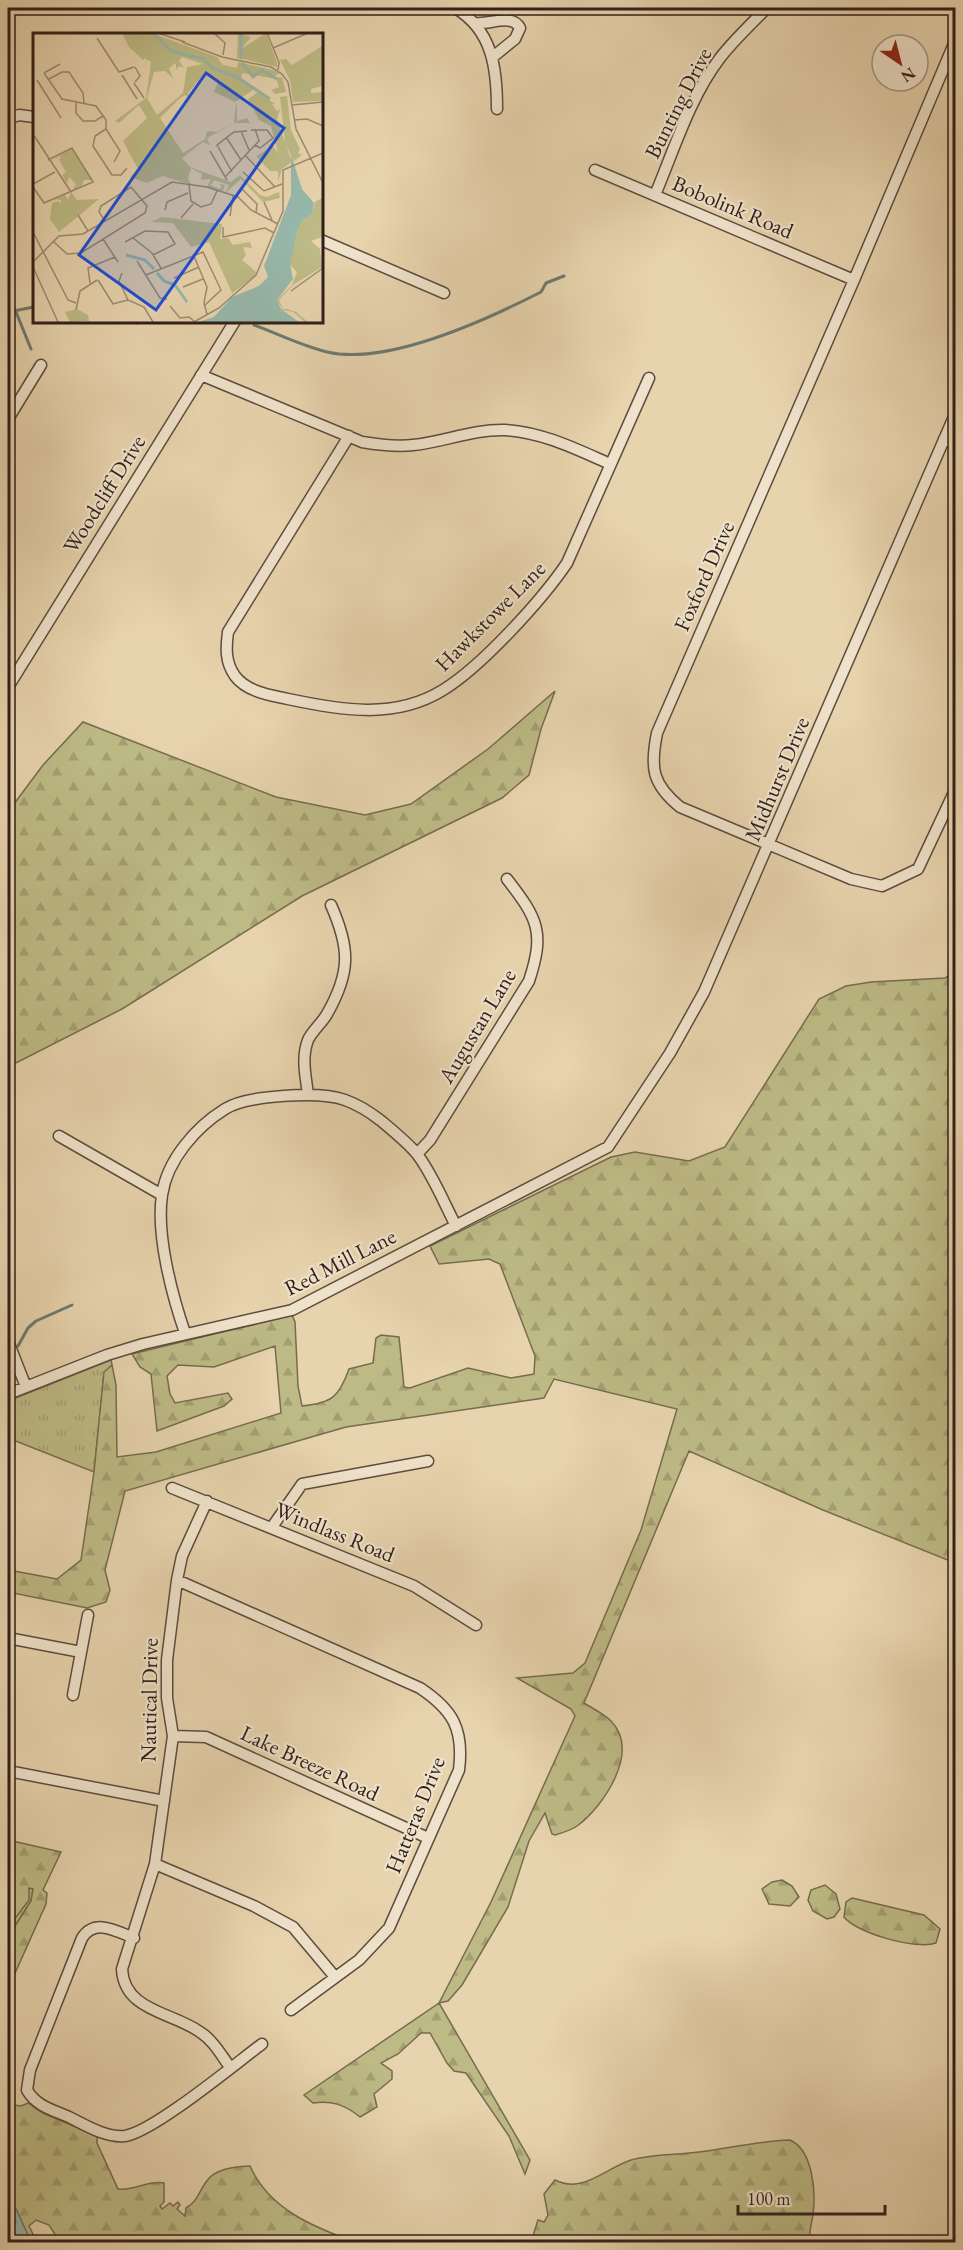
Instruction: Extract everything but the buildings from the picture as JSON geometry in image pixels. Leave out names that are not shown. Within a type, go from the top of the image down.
[{"type":"street","points":[[455,8],[476,23],[494,56],[497,109]]},
{"type":"street","name":"Bunting Drive","points":[[655,195],[688,117],[712,70],[733,43],[767,8]]},
{"type":"street","points":[[476,23],[510,20],[517,23],[519,28],[515,39],[494,56]]},
{"type":"street","name":"Foxford Drive","points":[[956,39],[657,734],[652,755],[653,772],[658,784],[665,795],[680,807],[851,879],[882,886],[918,869],[956,788]]},
{"type":"street","points":[[8,119],[20,116],[33,117]]},
{"type":"street","name":"Bobolink Road","points":[[595,170],[854,280]]},
{"type":"street","points":[[322,240],[444,293]]},
{"type":"street","name":"Woodcliff Drive","points":[[8,687],[12,669],[234,322]]},
{"type":"street","points":[[8,419],[41,365]]},
{"type":"street","points":[[201,375],[362,442],[388,446],[414,445],[470,433],[503,430],[529,433],[610,464]]},
{"type":"street","name":"Hawkstowe Lane","points":[[349,436],[228,633],[225,649],[228,663],[236,677],[249,687],[328,708],[358,712],[388,709],[417,702],[443,691],[466,673],[515,625],[561,573],[649,378]]},
{"type":"street","name":"Midhurst Drive","points":[[608,1147],[670,1053],[704,992],[956,412]]},
{"type":"street","points":[[944,439],[956,444]]},
{"type":"street","name":"Augustan Lane","points":[[417,1154],[436,1130],[529,981],[538,954],[538,930],[527,905],[507,879]]},
{"type":"street","points":[[309,1095],[304,1059],[309,1039],[327,1015],[344,976],[345,937],[331,905]]},
{"type":"street","points":[[185,1333],[178,1311],[162,1234],[162,1195],[171,1167],[190,1138],[226,1108],[264,1098],[309,1095],[345,1100],[379,1119],[417,1154],[456,1226]]},
{"type":"street","points":[[60,1136],[162,1195]]},
{"type":"street","name":"Red Mill Lane","points":[[8,1394],[107,1355],[185,1333],[292,1310],[608,1147]]},
{"type":"street","points":[[8,1341],[26,1387]]},
{"type":"street","points":[[272,1527],[302,1485],[428,1461]]},
{"type":"street","name":"Windlass Road","points":[[172,1488],[414,1586],[476,1625]]},
{"type":"street","name":"Nautical Drive","points":[[207,1501],[182,1556],[177,1580],[167,1660],[168,1698],[173,1736],[164,1801],[155,1864],[134,1938],[122,1969],[124,1984],[133,1999],[202,2033],[230,2067]]},
{"type":"street","name":"Hatteras Drive","points":[[177,1580],[420,1688],[442,1703],[454,1719],[461,1755],[459,1770],[389,1928],[359,1960],[291,2010]]},
{"type":"street","points":[[73,1695],[88,1615]]},
{"type":"street","points":[[8,1638],[81,1652]]},
{"type":"street","name":"Lake Breeze Road","points":[[173,1736],[206,1737],[428,1839]]},
{"type":"street","points":[[8,1771],[164,1801]]},
{"type":"street","points":[[155,1864],[254,1906],[293,1927],[335,1977]]},
{"type":"street","points":[[134,1938],[102,1927],[94,1928],[85,1934],[30,2070],[27,2082],[30,2094],[39,2104],[101,2132],[124,2136],[152,2125],[262,2044]]},
{"type":"green space","points":[[555,691],[541,729],[529,775],[502,798],[302,896],[122,1009],[8,1067],[8,812],[43,765],[83,722],[276,797],[365,815],[411,804],[488,749]]},
{"type":"green space","points":[[955,972],[955,1563],[823,1510],[689,1451],[584,1703],[608,1718],[619,1734],[622,1748],[615,1778],[598,1806],[572,1829],[552,1834],[545,1813],[529,1841],[508,1907],[462,1985],[448,2001],[439,2003],[491,1902],[575,1716],[571,1709],[517,1678],[573,1673],[585,1663],[641,1530],[677,1409],[554,1379],[544,1398],[346,1427],[125,1491],[105,1570],[110,1590],[106,1602],[87,1608],[8,1592],[8,1570],[57,1579],[81,1560],[94,1472],[104,1372],[112,1365],[116,1385],[117,1457],[156,1452],[281,1413],[275,1346],[214,1367],[178,1365],[167,1376],[170,1394],[175,1403],[228,1393],[232,1399],[224,1406],[157,1431],[151,1374],[140,1367],[132,1354],[292,1315],[295,1322],[298,1386],[302,1406],[321,1403],[333,1397],[342,1386],[349,1369],[373,1363],[376,1338],[381,1335],[399,1337],[404,1387],[410,1388],[468,1368],[511,1378],[534,1374],[535,1356],[500,1264],[489,1259],[439,1264],[430,1246],[611,1157],[635,1152],[689,1161],[725,1147],[819,999],[846,986],[871,982],[945,978]]},
{"type":"green space","points":[[111,1360],[112,1365],[104,1373],[94,1472],[8,1438],[8,1401]]},
{"type":"green space","points":[[8,1840],[61,1852],[43,1890],[47,1893],[46,1904],[8,1989],[8,1937],[31,1901],[33,1889],[29,1888],[29,1900],[8,1928]]},
{"type":"green space","points":[[782,1880],[792,1886],[799,1897],[790,1906],[769,1904],[762,1889],[772,1882]]},
{"type":"green space","points":[[825,1885],[836,1894],[840,1909],[834,1917],[827,1919],[813,1911],[808,1900],[811,1890]]},
{"type":"green space","points":[[29,1888],[33,1888],[31,1901],[8,1937],[11,1924],[25,1903]]},
{"type":"green space","points":[[852,1898],[924,1915],[940,1929],[936,1943],[927,1945],[901,1942],[861,1929],[844,1917],[846,1902]]},
{"type":"green space","points":[[439,2003],[530,2160],[525,2174],[509,2136],[466,2073],[454,2071],[447,2063],[430,2033],[421,2033],[398,2054],[381,2063],[392,2071],[392,2079],[374,2094],[377,2107],[360,2117],[338,2104],[313,2103],[304,2095]]},
{"type":"green space","points":[[28,2103],[43,2113],[97,2136],[97,2143],[118,2189],[164,2183],[164,2202],[160,2206],[162,2209],[170,2203],[173,2206],[178,2202],[180,2205],[177,2209],[185,2216],[186,2208],[195,2200],[210,2177],[226,2169],[250,2166],[258,2181],[280,2205],[308,2223],[355,2242],[60,2242],[49,2225],[36,2220],[29,2226],[36,2240],[44,2242],[31,2242],[16,2209],[8,2201],[8,2104],[21,2106]]},
{"type":"green space","points":[[790,2140],[804,2153],[811,2172],[814,2205],[810,2242],[531,2242],[538,2220],[544,2222],[548,2215],[544,2194],[555,2180],[565,2184],[575,2184],[593,2179],[631,2160]]},
{"type":"green space","points":[[933,2236],[948,2242],[889,2242]]},
{"type":"water","points":[[8,2201],[16,2209],[31,2242],[9,2242],[16,2221],[8,2213]]},
{"type":"waterway","points":[[254,325],[327,352],[352,355],[379,352],[408,346],[466,327],[541,292],[546,283],[564,276]]},
{"type":"waterway","points":[[8,312],[33,307]]},
{"type":"waterway","points":[[16,312],[31,349]]},
{"type":"waterway","points":[[18,1346],[28,1328],[36,1321],[72,1305]]}]
